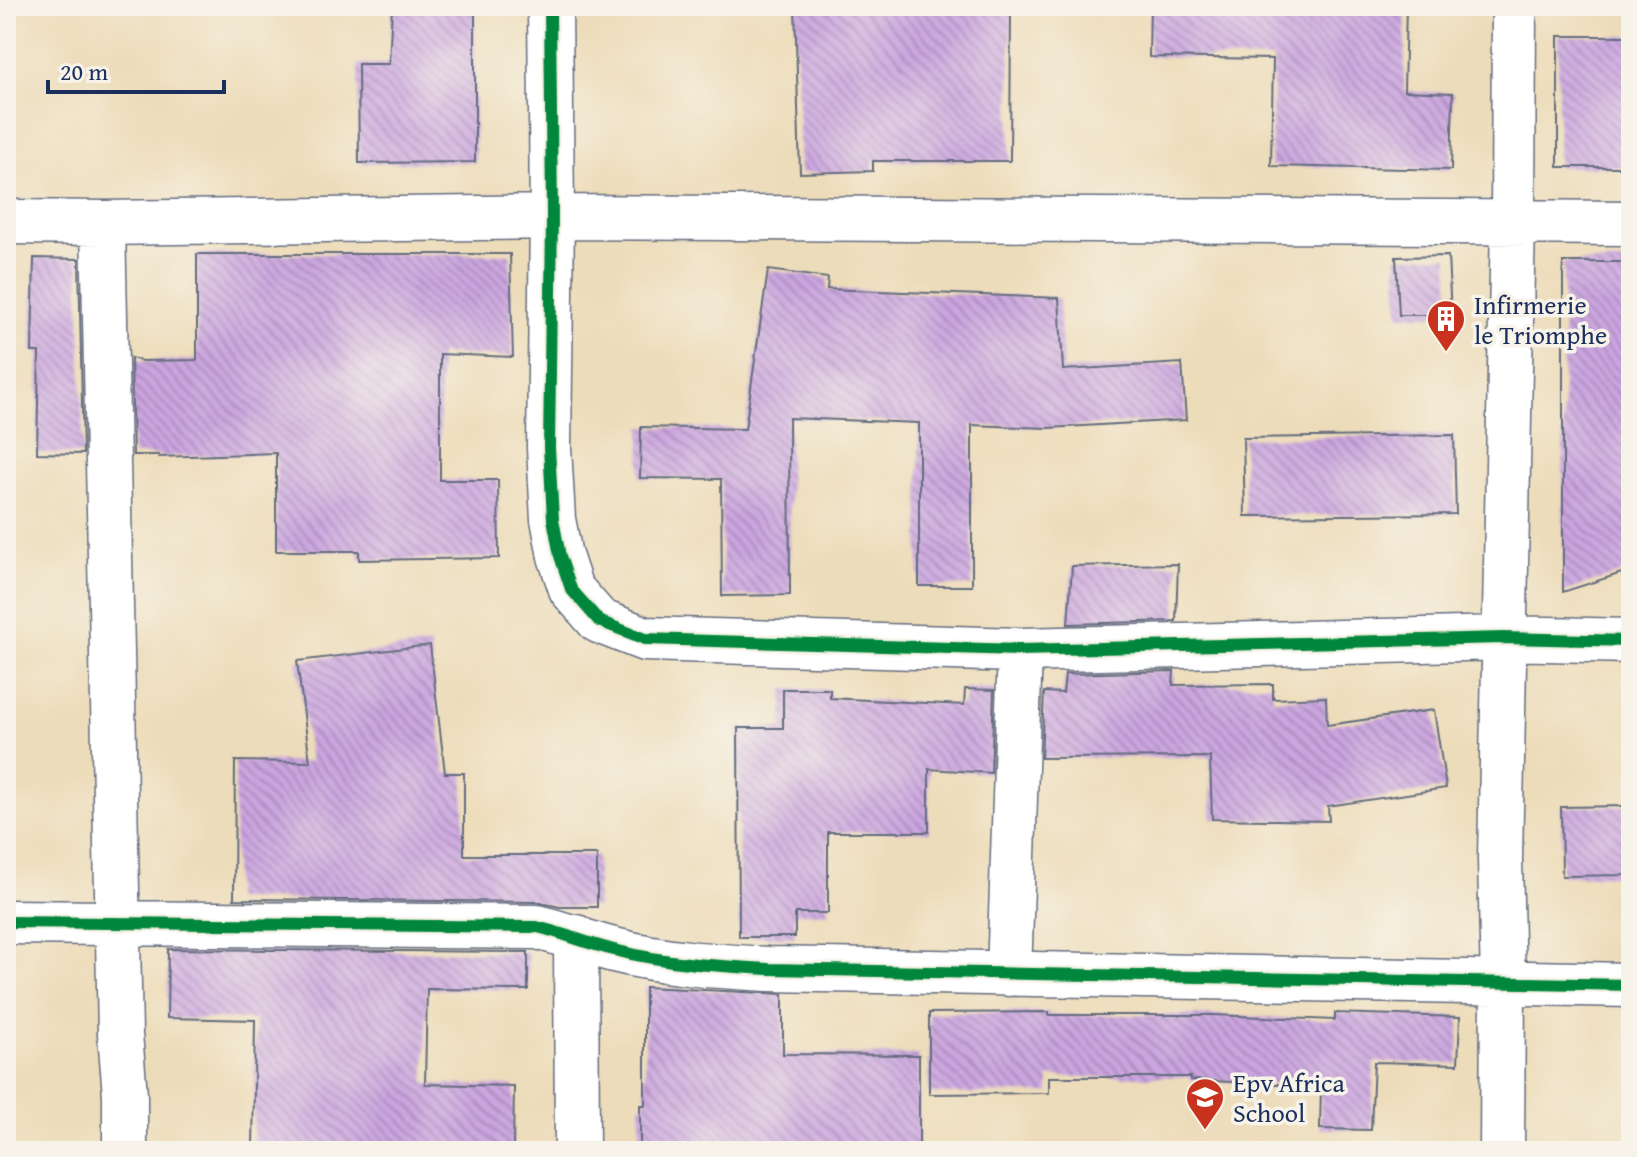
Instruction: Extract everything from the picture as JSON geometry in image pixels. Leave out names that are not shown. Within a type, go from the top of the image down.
[{"type":"street","points":[[550,6],[552,217],[549,448],[553,519],[560,556],[571,589],[599,621],[645,639],[1020,650],[1503,638],[1631,641]]},
{"type":"street","points":[[1502,1151],[1500,859],[1513,221],[1514,6]]},
{"type":"street","points":[[6,222],[552,217],[1631,223]]},
{"type":"street","points":[[103,223],[125,1151]]},
{"type":"street","points":[[1009,974],[1020,650]]},
{"type":"street","points":[[6,922],[537,927],[613,950],[700,966],[1631,985]]},
{"type":"street","points":[[576,937],[577,1151]]},
{"type":"building","points":[[392,6],[475,6],[475,162],[359,163],[358,64],[389,64]]},
{"type":"building","points":[[795,6],[1011,6],[1010,161],[873,161],[873,171],[800,173]]},
{"type":"building","points":[[1150,6],[1406,6],[1404,91],[1453,93],[1451,170],[1271,166],[1273,59],[1149,57]]},
{"type":"building","points":[[1558,36],[1631,36],[1631,167],[1558,167]]},
{"type":"building","points":[[197,254],[510,254],[513,357],[440,354],[440,480],[498,480],[499,558],[359,560],[359,551],[276,551],[276,453],[133,455],[131,358],[142,361],[197,360]]},
{"type":"building","points":[[1448,256],[1451,315],[1399,315],[1396,257]]},
{"type":"building","points":[[34,258],[79,259],[83,454],[37,453],[39,352],[32,352]]},
{"type":"building","points":[[1563,262],[1631,262],[1631,570],[1563,592]]},
{"type":"building","points":[[768,270],[828,278],[827,289],[1059,298],[1063,370],[1182,363],[1186,420],[1048,428],[972,425],[972,586],[919,586],[919,423],[789,418],[790,595],[722,596],[721,479],[640,478],[641,427],[745,429]]},
{"type":"building","points":[[1454,435],[1456,514],[1245,516],[1243,438]]},
{"type":"building","points":[[1178,564],[1176,621],[1068,624],[1072,566]]},
{"type":"building","points":[[430,645],[445,773],[464,773],[464,855],[597,855],[597,907],[560,907],[537,902],[234,899],[235,761],[310,762],[297,661]]},
{"type":"building","points":[[1174,671],[1173,685],[1273,684],[1273,699],[1326,697],[1327,725],[1434,710],[1446,788],[1328,806],[1329,821],[1212,819],[1210,757],[1041,758],[1044,692],[1063,693],[1065,674]]},
{"type":"building","points":[[783,689],[830,689],[830,698],[964,705],[965,689],[994,690],[991,773],[929,769],[929,832],[828,832],[828,913],[795,913],[795,937],[739,937],[738,728],[783,728]]},
{"type":"building","points":[[1626,806],[1628,875],[1562,876],[1561,807]]},
{"type":"building","points":[[168,949],[528,952],[528,990],[427,989],[425,1084],[514,1086],[513,1147],[426,1147],[426,1151],[253,1149],[255,1020],[167,1018]]},
{"type":"building","points":[[645,987],[783,994],[783,1054],[919,1055],[919,1151],[640,1151],[640,1105],[645,1105]]},
{"type":"building","points":[[1049,1012],[1049,1015],[1214,1015],[1335,1020],[1335,1013],[1460,1017],[1458,1064],[1374,1062],[1371,1130],[1320,1129],[1321,1086],[1190,1080],[1190,1077],[1049,1077],[1049,1093],[929,1094],[929,1013]]},
{"type":"cycle path","points":[[550,6],[552,217],[549,448],[553,519],[560,556],[571,589],[599,621],[645,639],[1020,650],[1503,638],[1631,641]]},
{"type":"cycle path","points":[[6,922],[537,927],[604,948],[652,958],[768,969],[1631,985]]},
{"type":"place","name":"Infirmerie le Triomphe","points":[[1446,353]]},
{"type":"place","name":"Epv Africa School","points":[[1205,1131]]}]
